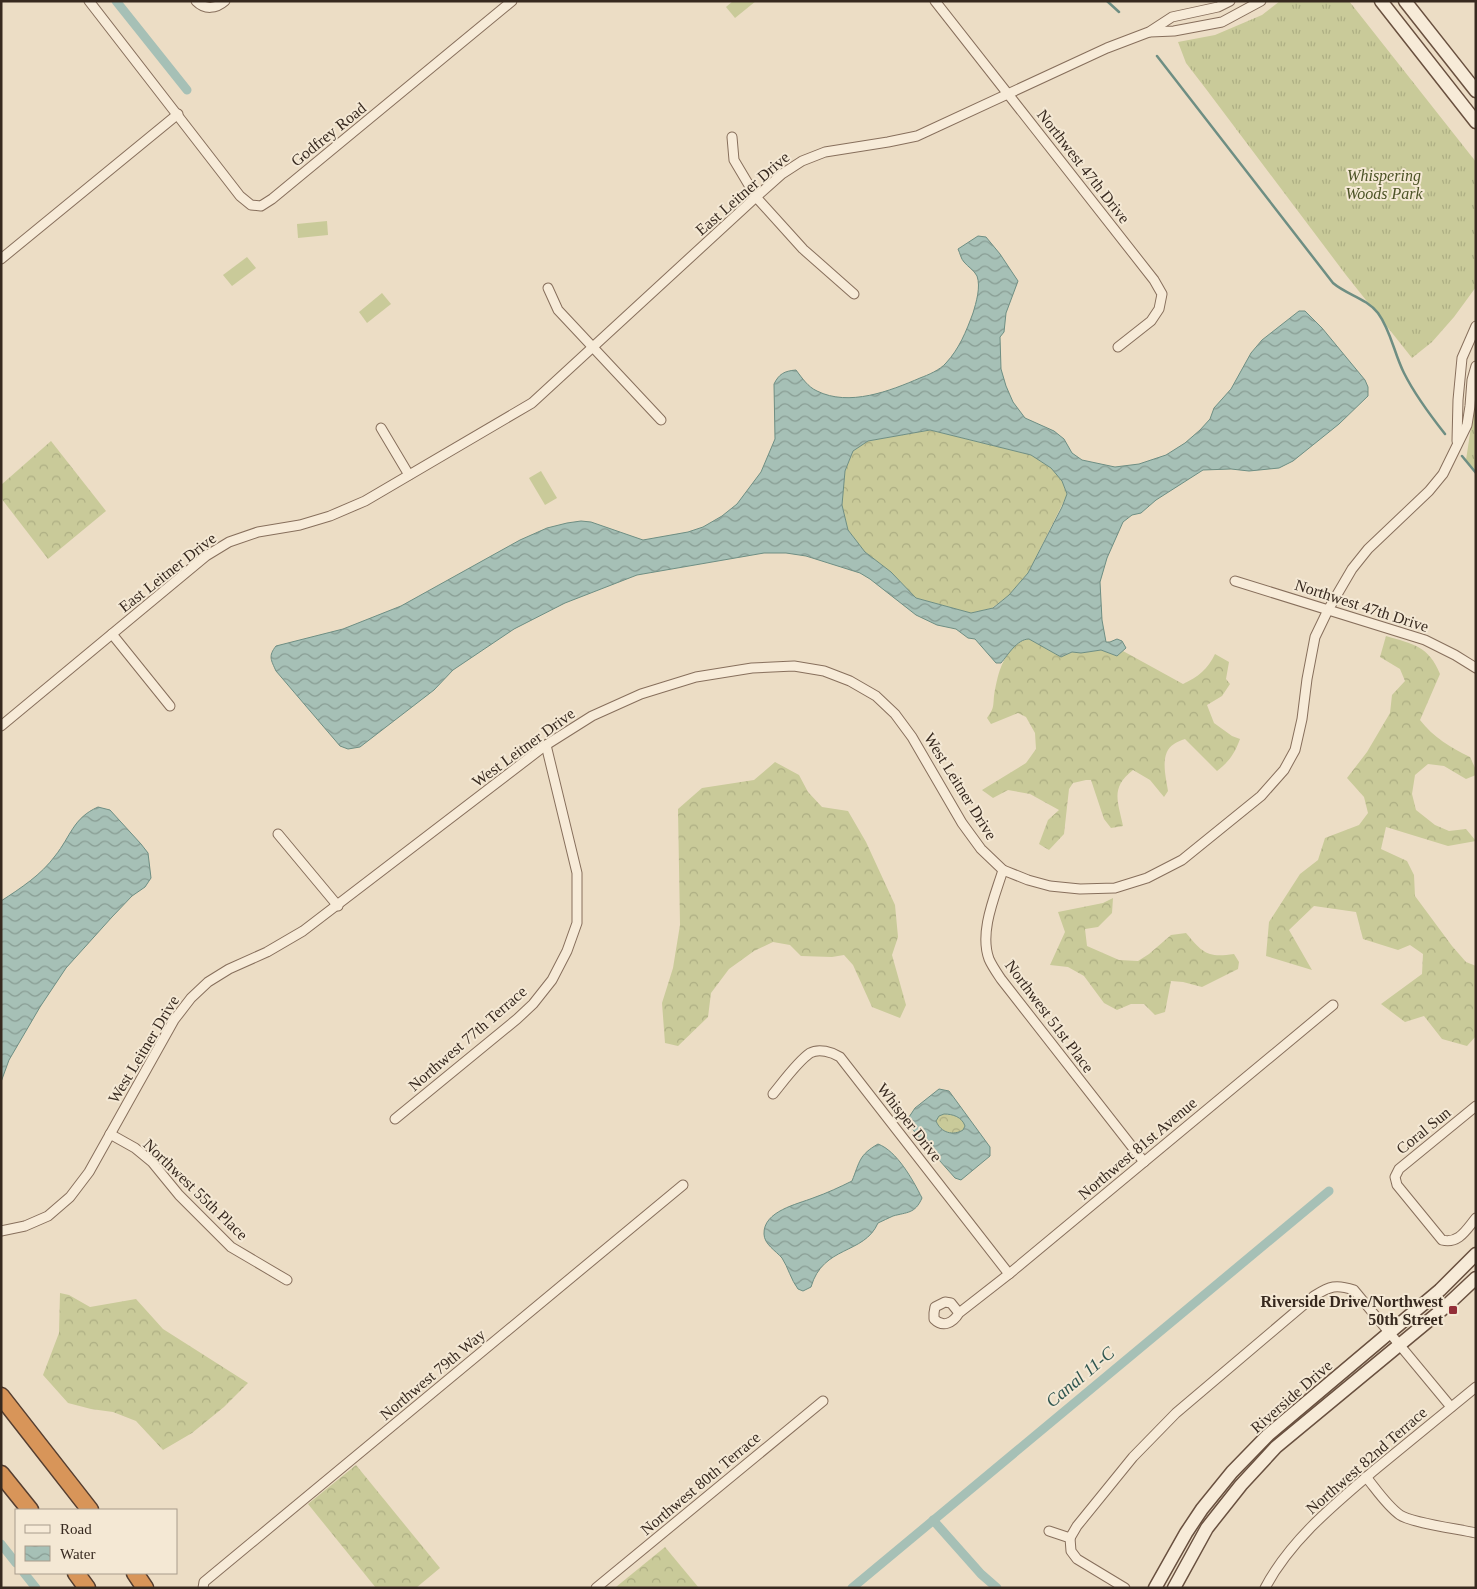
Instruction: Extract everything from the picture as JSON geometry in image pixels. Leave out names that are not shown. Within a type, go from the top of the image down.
[{"type":"highway","points":[[1,1396],[89,1509]]},
{"type":"highway","points":[[1,1474],[29,1509]]},
{"type":"highway","points":[[77,1574],[87,1588]]},
{"type":"highway","points":[[136,1574],[145,1588]]},
{"type":"street","name":"Godfrey Road","points":[[89,1],[240,196],[251,206],[261,206],[272,199],[512,1]]},
{"type":"street","points":[[196,1],[198,4],[208,8],[219,6],[225,1]]},
{"type":"street","name":"Northwest 47th Drive","points":[[935,1],[1154,280],[1162,294],[1159,310],[1151,321],[1118,347]]},
{"type":"street","points":[[1231,1],[1237,15]]},
{"type":"street","name":"East Leitner Drive","points":[[1,726],[206,556],[229,542],[258,532],[300,525],[330,516],[365,501],[532,403],[756,197],[782,174],[802,161],[825,152],[918,136],[1107,48],[1149,32],[1172,17],[1218,7],[1231,1]]},
{"type":"street","name":"East Leitner Drive","points":[[1149,32],[1191,29],[1222,22],[1261,1]]},
{"type":"street","points":[[1381,1],[1476,122]]},
{"type":"street","points":[[1405,1],[1476,91]]},
{"type":"street","points":[[1439,75],[1454,64]]},
{"type":"street","points":[[1,258],[178,114]]},
{"type":"street","points":[[732,137],[734,160],[756,197],[803,249],[854,294]]},
{"type":"street","points":[[548,288],[558,310],[661,420]]},
{"type":"street","name":"West Leitner Drive","points":[[1457,444],[1458,400],[1462,358],[1476,326]]},
{"type":"street","name":"West Leitner Drive","points":[[1,1231],[24,1226],[48,1216],[70,1197],[89,1172],[174,1020],[190,998],[208,982],[229,969],[267,952],[303,931],[546,745],[592,716],[641,694],[696,677],[760,668],[794,666],[824,671],[850,681],[876,696],[895,714],[912,737],[967,830],[981,849],[1003,870],[1050,886],[1080,889],[1115,888],[1147,878],[1182,860],[1261,796],[1284,770],[1295,750],[1315,637],[1352,568],[1368,549],[1429,491],[1443,474],[1466,425],[1472,380],[1476,366]]},
{"type":"street","points":[[381,428],[409,475]]},
{"type":"street","name":"Northwest 47th Drive","points":[[1235,581],[1424,640],[1476,668]]},
{"type":"street","name":"East Leitner Drive","points":[[112,634],[170,706]]},
{"type":"street","name":"Northwest 77th Terrace","points":[[395,1119],[533,1004],[552,980],[567,951],[577,923],[577,873],[546,745]]},
{"type":"street","points":[[278,834],[338,906]]},
{"type":"street","name":"Northwest 51st Place","points":[[1003,870],[989,916],[986,938],[989,959],[1001,979],[1144,1162]]},
{"type":"street","name":"Northwest 81st Avenue","points":[[959,1314],[1333,1004]]},
{"type":"street","name":"Whisper Drive","points":[[773,1094],[788,1075],[811,1052],[832,1052],[840,1057],[1009,1274]]},
{"type":"street","name":"Coral Sun","points":[[1476,1106],[1399,1169],[1395,1177],[1397,1185],[1442,1240],[1450,1242],[1456,1239],[1463,1234],[1476,1218]]},
{"type":"street","name":"Northwest 55th Place","points":[[110,1134],[135,1148],[152,1162],[179,1195],[231,1247],[287,1280]]},
{"type":"street","name":"Northwest 79th Way","points":[[203,1588],[204,1582],[683,1185]]},
{"type":"street","name":"Riverside Drive","points":[[1155,1588],[1186,1533],[1202,1509],[1232,1472],[1268,1435],[1440,1290],[1476,1254]]},
{"type":"street","name":"Riverside Drive","points":[[1174,1588],[1207,1528],[1241,1485],[1276,1447],[1444,1308],[1476,1278]]},
{"type":"street","points":[[1125,1588],[1077,1559],[1071,1551],[1070,1538],[1077,1526],[1133,1458],[1176,1414],[1314,1296],[1326,1289],[1342,1286],[1354,1290],[1451,1407]]},
{"type":"street","name":"Northwest 82nd Terrace","points":[[1265,1588],[1286,1557],[1309,1529],[1334,1504],[1476,1387]]},
{"type":"street","name":"Northwest 80th Terrace","points":[[596,1588],[823,1401]]},
{"type":"street","points":[[1366,1477],[1401,1516],[1476,1532]]},
{"type":"street","points":[[1050,1531],[1070,1538]]},
{"type":"green space","points":[[733,1],[756,1],[735,18],[726,7]]},
{"type":"green space","name":"Whispering Woods Park","points":[[1280,1],[1349,1],[1476,162],[1476,287],[1454,317],[1432,342],[1412,358],[1346,275],[1186,63],[1178,42],[1215,35],[1262,15]]},
{"type":"green space","points":[[327,221],[328,235],[298,238],[297,224]]},
{"type":"green space","points":[[247,257],[256,268],[232,286],[223,275]]},
{"type":"green space","points":[[382,293],[391,304],[367,323],[359,312]]},
{"type":"green space","points":[[1476,394],[1476,473],[1466,460]]},
{"type":"green space","points":[[930,430],[1031,455],[1051,468],[1062,481],[1067,495],[1028,573],[1009,595],[992,608],[971,613],[916,598],[891,572],[865,552],[848,530],[842,505],[845,471],[853,451],[868,441]]},
{"type":"green space","points":[[51,441],[106,511],[48,559],[1,498],[1,485]]},
{"type":"green space","points":[[541,471],[557,498],[545,505],[529,478]]},
{"type":"green space","points":[[1386,636],[1412,644],[1431,657],[1440,674],[1420,720],[1443,742],[1470,757],[1476,770],[1476,775],[1466,779],[1444,766],[1428,764],[1415,775],[1412,794],[1416,810],[1435,825],[1449,831],[1466,829],[1476,841],[1448,846],[1386,827],[1381,849],[1407,861],[1414,875],[1415,896],[1452,946],[1466,962],[1476,966],[1476,1036],[1467,1046],[1442,1039],[1424,1016],[1405,1022],[1381,1004],[1422,974],[1423,954],[1410,945],[1398,950],[1363,939],[1356,912],[1314,906],[1289,930],[1312,970],[1266,956],[1269,922],[1300,874],[1318,860],[1325,838],[1359,825],[1368,813],[1364,797],[1347,778],[1367,752],[1390,713],[1392,695],[1405,681],[1400,669],[1380,657]]},
{"type":"green space","points":[[1024,639],[1029,639],[1061,657],[1072,652],[1081,653],[1101,650],[1117,656],[1123,651],[1183,684],[1202,672],[1215,654],[1229,662],[1226,679],[1230,684],[1222,696],[1207,705],[1214,723],[1232,736],[1240,739],[1236,749],[1228,761],[1217,771],[1185,739],[1174,744],[1166,753],[1165,772],[1168,791],[1164,797],[1150,780],[1133,770],[1118,789],[1118,802],[1123,826],[1111,828],[1104,819],[1091,780],[1073,783],[1069,789],[1064,834],[1049,850],[1039,844],[1048,820],[1059,810],[1030,794],[1008,790],[993,798],[982,790],[1026,763],[1036,749],[1035,733],[1026,717],[1018,713],[991,724],[987,718],[993,708],[997,679],[1002,664],[1011,651]]},
{"type":"green space","points":[[775,762],[799,775],[808,792],[822,807],[848,811],[866,842],[895,905],[898,937],[892,955],[906,1005],[900,1018],[872,1007],[853,965],[844,955],[832,957],[801,956],[790,945],[773,942],[754,951],[729,969],[711,993],[708,1017],[678,1046],[665,1043],[662,1003],[673,968],[680,925],[678,809],[702,788],[754,780]]},
{"type":"green space","points":[[1113,898],[1112,913],[1098,927],[1085,929],[1087,946],[1119,960],[1138,961],[1171,935],[1186,933],[1206,952],[1218,955],[1234,954],[1239,962],[1238,969],[1202,987],[1171,981],[1165,1012],[1155,1015],[1144,1004],[1131,1004],[1117,1010],[1104,1003],[1084,976],[1068,967],[1050,965],[1065,932],[1058,912],[1103,903]]},
{"type":"green space","points":[[944,1114],[954,1115],[959,1118],[965,1126],[963,1130],[955,1133],[944,1131],[936,1121],[939,1116]]},
{"type":"green space","points":[[60,1293],[69,1295],[90,1307],[136,1299],[163,1329],[248,1383],[224,1407],[192,1433],[163,1450],[136,1421],[113,1412],[68,1403],[43,1375],[59,1333]]},
{"type":"green space","points":[[356,1465],[440,1568],[416,1588],[376,1588],[308,1504]]},
{"type":"green space","points":[[665,1547],[699,1588],[616,1587]]},
{"type":"water","points":[[978,236],[986,237],[1018,281],[1006,313],[1004,332],[1000,337],[1001,369],[1006,386],[1013,402],[1025,418],[1054,431],[1064,439],[1072,453],[1082,460],[1115,467],[1139,464],[1166,455],[1185,443],[1210,419],[1214,408],[1231,389],[1251,353],[1262,340],[1299,311],[1305,311],[1322,328],[1365,380],[1368,387],[1368,396],[1339,424],[1293,461],[1279,468],[1249,471],[1231,469],[1203,470],[1156,500],[1141,513],[1132,515],[1123,522],[1107,558],[1100,582],[1102,620],[1106,642],[1117,639],[1122,641],[1126,648],[1117,656],[1101,650],[1081,653],[1072,652],[1061,657],[1029,639],[1017,644],[1001,663],[996,663],[975,639],[968,638],[956,629],[937,625],[916,615],[860,573],[806,556],[786,553],[764,553],[637,575],[565,603],[514,629],[453,670],[434,690],[360,747],[348,749],[340,746],[276,671],[271,658],[276,646],[343,629],[401,606],[520,540],[547,528],[581,521],[591,522],[643,540],[688,532],[703,527],[722,516],[737,504],[761,472],[775,439],[774,384],[782,374],[796,370],[808,385],[817,391],[829,396],[842,398],[869,395],[896,388],[930,374],[946,363],[955,352],[965,333],[977,300],[977,276],[963,261],[958,249]],"holes":[[[930,430],[1031,455],[1051,468],[1062,481],[1067,494],[1028,573],[1009,595],[993,608],[971,613],[916,598],[891,572],[865,552],[848,530],[842,505],[845,471],[853,451],[868,441]]]},
{"type":"water","points":[[98,807],[110,810],[148,853],[151,878],[145,887],[132,896],[66,968],[40,1007],[9,1060],[1,1082],[1,901],[37,875],[60,849],[83,816]]},
{"type":"water","points":[[939,1089],[949,1091],[990,1147],[990,1156],[961,1180],[955,1178],[916,1134],[907,1120],[915,1108]],"holes":[[[944,1114],[954,1115],[962,1120],[965,1126],[963,1130],[955,1133],[944,1131],[936,1121],[939,1116]]]},
{"type":"water","points":[[878,1144],[898,1159],[922,1198],[913,1210],[878,1223],[872,1233],[863,1241],[825,1264],[817,1274],[811,1287],[803,1291],[798,1289],[782,1258],[766,1241],[764,1234],[765,1226],[775,1214],[782,1210],[852,1181],[864,1155]]},
{"type":"waterway","points":[[116,1],[187,90]]},
{"type":"waterway","points":[[1107,1],[1119,12]]},
{"type":"waterway","points":[[1157,56],[1333,283],[1362,300],[1378,313],[1386,327],[1408,381],[1445,434]]},
{"type":"waterway","points":[[1462,456],[1476,473]]},
{"type":"waterway","name":"Canal 11-C","points":[[852,1588],[1329,1191]]},
{"type":"waterway","points":[[933,1520],[981,1574],[997,1588]]},
{"type":"waterway","points":[[1,1544],[15,1562]]},
{"type":"waterway","points":[[25,1574],[36,1588]]},
{"type":"place","name":"Riverside Drive/Northwest 50th Street","points":[[1453,1310]]}]
